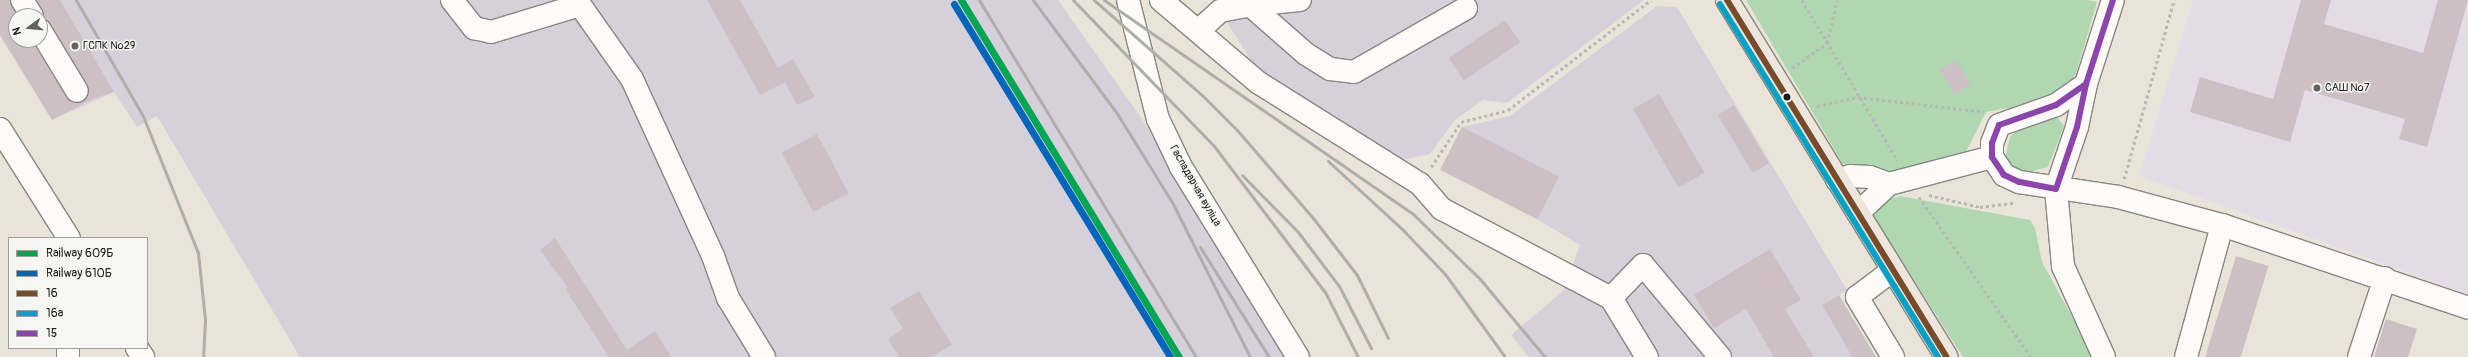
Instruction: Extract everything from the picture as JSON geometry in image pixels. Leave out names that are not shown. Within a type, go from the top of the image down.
[{"type":"main road","points":[[1727,0],[1947,357]]},
{"type":"street","points":[[452,0],[474,28],[491,32],[579,2],[632,79],[713,256],[728,298],[764,357]]},
{"type":"street","name":"Гаспадарчая вуліца","points":[[1128,0],[1158,119],[1178,160],[1298,357]]},
{"type":"street","points":[[1161,0],[1259,83],[1420,184],[1442,208],[1611,298],[1647,357]]},
{"type":"street","points":[[1198,32],[1220,11],[1250,5],[1300,0]]},
{"type":"street","points":[[2104,357],[2063,266],[2056,189],[2077,127],[2086,84],[2113,0]]},
{"type":"street","points":[[1250,5],[1306,54],[1330,69],[1354,72],[1466,8]]},
{"type":"street","points":[[48,44],[76,91]]},
{"type":"street","points":[[2086,84],[2056,105],[1999,125],[1992,143],[1992,157],[2004,175],[2019,182],[2056,189],[2118,197],[2222,225],[2385,278],[2468,308]]},
{"type":"street","points":[[2,136],[67,237]]},
{"type":"street","points":[[1837,180],[1850,176],[1899,181],[1992,157]]},
{"type":"street","points":[[1858,213],[1899,181]]},
{"type":"street","points":[[2186,357],[2222,225]]},
{"type":"street","points":[[1611,298],[1643,265],[1720,357]]},
{"type":"street","points":[[1893,270],[1857,297],[1893,357]]},
{"type":"street","points":[[2359,357],[2385,278]]},
{"type":"path","points":[[1420,184],[1461,122],[1508,110],[1651,0]]},
{"type":"path","points":[[1802,0],[1858,97],[1899,181],[1921,199],[2031,357]]},
{"type":"path","points":[[1790,69],[1827,43],[1837,0]]},
{"type":"path","points":[[1814,107],[1858,97],[1986,112],[1999,125]]},
{"type":"shaded area","points":[[0,0],[1058,0],[1142,119],[1285,357],[300,357],[157,116],[137,127],[114,92],[52,120],[0,35]]},
{"type":"shaded area","points":[[1213,0],[1644,0],[1507,103],[1483,100],[1455,120],[1430,154],[1391,162],[1264,81]]},
{"type":"shaded area","name":"САШ №7","points":[[2193,0],[2468,0],[2468,294],[2139,176]]},
{"type":"shaded area","points":[[1657,6],[1677,7],[1847,290],[1822,305],[1852,357],[1529,357],[1511,335],[1564,290],[1580,245],[1537,219],[1440,170],[1462,127],[1510,116]]},
{"type":"green space","points":[[1746,0],[2087,0],[2097,2],[2076,74],[2065,90],[2022,108],[2002,109],[1986,112],[1966,152],[1887,176],[1843,164]]},
{"type":"green space","points":[[2049,116],[2057,117],[2064,126],[2048,167],[2029,172],[2015,169],[2008,163],[2006,155],[2010,137],[2018,129]]},
{"type":"green space","points":[[1900,196],[2030,220],[2035,228],[2042,262],[2094,357],[1963,357],[1874,217],[1877,207],[1884,201]]},
{"type":"building","points":[[0,0],[10,0],[14,8],[8,8],[8,48],[36,48],[66,97],[78,103],[88,97],[88,85],[48,21],[48,8],[42,8],[37,0],[60,0],[114,92],[94,98],[52,120],[0,35]]},
{"type":"building","points":[[707,0],[740,0],[778,68],[793,59],[815,97],[797,105],[785,82],[760,95]]},
{"type":"building","points":[[2301,0],[2331,0],[2324,24],[2423,53],[2438,0],[2468,0],[2427,147],[2399,139],[2405,119],[2305,90],[2290,142],[2190,112],[2200,77],[2273,99]]},
{"type":"building","points":[[1505,20],[1520,42],[1464,80],[1449,58]]},
{"type":"building","points":[[1956,60],[1971,85],[1955,95],[1940,70]]},
{"type":"building","points":[[1659,94],[1704,173],[1679,188],[1633,109]]},
{"type":"building","points":[[1734,105],[1769,163],[1753,173],[1718,115]]},
{"type":"building","points":[[1462,127],[1559,176],[1537,219],[1440,170]]},
{"type":"building","points":[[817,134],[848,193],[813,212],[782,153]]},
{"type":"building","points":[[555,238],[627,350],[616,357],[609,357],[566,290],[568,288],[540,250]]},
{"type":"building","points":[[1770,249],[1801,300],[1785,309],[1814,357],[1774,357],[1746,309],[1714,328],[1694,295]]},
{"type":"building","points":[[2236,256],[2269,266],[2241,357],[2205,356]]},
{"type":"building","points":[[919,291],[952,345],[931,357],[899,357],[888,339],[903,329],[890,308]]},
{"type":"building","points":[[1839,295],[1876,357],[1852,357],[1822,305]]},
{"type":"building","points":[[2386,319],[2417,329],[2408,357],[2374,357]]},
{"type":"building","points":[[655,331],[671,357],[617,357],[627,350]]},
{"type":"railway","points":[[76,0],[143,116],[198,253],[205,320],[203,357]]},
{"type":"railway","points":[[979,0],[1196,357]]},
{"type":"railway","points":[[1033,0],[1118,115],[1172,202],[1250,357]]},
{"type":"railway","points":[[1073,0],[1214,146],[1325,292],[1358,357]]},
{"type":"railway","points":[[1094,0],[1203,96],[1237,130],[1313,218],[1357,275],[1388,338]]},
{"type":"railway","points":[[1104,0],[1413,214],[1480,279],[1545,357]]},
{"type":"railway","points":[[1328,161],[1404,231],[1445,274],[1505,357]]},
{"type":"railway","points":[[1242,175],[1298,232],[1339,286],[1371,348]]},
{"type":"railway","points":[[1200,247],[1269,357]]},
{"type":"rail line","name":"609Б","points":[[961,0],[1179,357]]},
{"type":"rail line","name":"610Б","points":[[954,4],[1170,357]]},
{"type":"transit line","name":"16","points":[[1727,0],[1947,357]]},
{"type":"transit line","name":"15","points":[[2086,84],[2113,0]]},
{"type":"transit line","name":"16а","points":[[1720,4],[1938,357]]},
{"type":"transit line","name":"15","points":[[2086,84],[2077,127],[2056,189],[2019,182],[2004,175],[1992,157],[1992,143],[1999,125],[2056,105],[2086,84]]},
{"type":"place","name":"ГСПК №29","points":[[75,46]]},
{"type":"place","name":"САШ №7","points":[[2317,88]]}]
